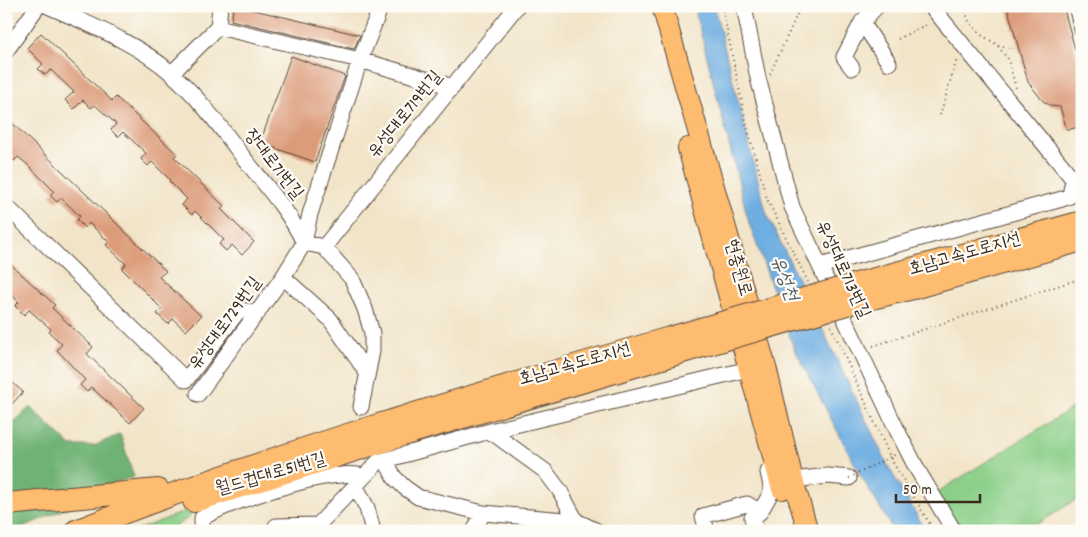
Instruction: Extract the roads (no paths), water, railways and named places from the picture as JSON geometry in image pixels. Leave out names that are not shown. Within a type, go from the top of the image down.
[{"type":"highway","name":"호남고속도로지선","points":[[76,531],[189,487],[409,414],[721,332],[845,296],[1082,222]]},
{"type":"highway","name":"호남고속도로지선","points":[[845,296],[917,287],[1082,240]]},
{"type":"highway","name":"호남고속도로지선","points":[[116,531],[180,506],[721,332]]},
{"type":"highway","points":[[6,504],[189,487]]},
{"type":"main road","name":"현충원로","points":[[649,6],[772,454],[795,531]]},
{"type":"main road","name":"현충원로","points":[[662,6],[767,370],[793,480],[808,531]]},
{"type":"street","points":[[6,50],[38,6]]},
{"type":"street","name":"장대로71번길","points":[[48,6],[146,54],[172,73],[216,122],[295,223],[304,243]]},
{"type":"street","points":[[172,73],[218,26],[220,6]]},
{"type":"street","name":"유성대로729번길","points":[[198,394],[258,313],[304,243],[310,214],[360,60],[381,6]]},
{"type":"street","name":"유성대로719번길","points":[[324,247],[517,6]]},
{"type":"street","name":"유성대로713번길","points":[[744,6],[758,78],[792,206],[859,351],[917,469],[954,531]]},
{"type":"street","points":[[852,68],[844,56],[862,22],[877,6]]},
{"type":"street","points":[[1076,6],[1082,28]]},
{"type":"street","points":[[820,266],[1070,196],[1073,179],[936,12]]},
{"type":"street","points":[[862,22],[889,64]]},
{"type":"street","points":[[218,26],[360,60],[452,87]]},
{"type":"street","points":[[6,206],[186,380],[239,310],[258,313]]},
{"type":"street","points":[[304,243],[324,247],[352,279],[365,309],[372,333],[372,351],[361,406]]},
{"type":"street","name":"유성대로729번길","points":[[283,277],[330,319],[367,374]]},
{"type":"street","points":[[276,526],[318,528],[380,459],[490,430],[749,370]]},
{"type":"street","points":[[490,430],[544,471],[560,491],[576,521]]},
{"type":"street","points":[[756,531],[752,518],[760,512],[772,491],[768,473],[772,454]]},
{"type":"street","points":[[380,459],[394,477],[418,497],[483,513],[576,521],[597,531]]},
{"type":"street","name":"월드컵대로51번길","points":[[202,531],[202,518],[219,509],[315,479],[342,474],[360,480]]},
{"type":"street","points":[[793,480],[828,476],[849,478]]},
{"type":"street","points":[[360,480],[373,531]]},
{"type":"street","points":[[707,531],[703,516],[748,504],[760,512]]},
{"type":"street","points":[[474,531],[483,513]]},
{"type":"water","name":"유성천","points":[[694,6],[714,6],[766,212],[888,466],[926,531],[894,531],[861,476],[794,348],[749,223]]}]
